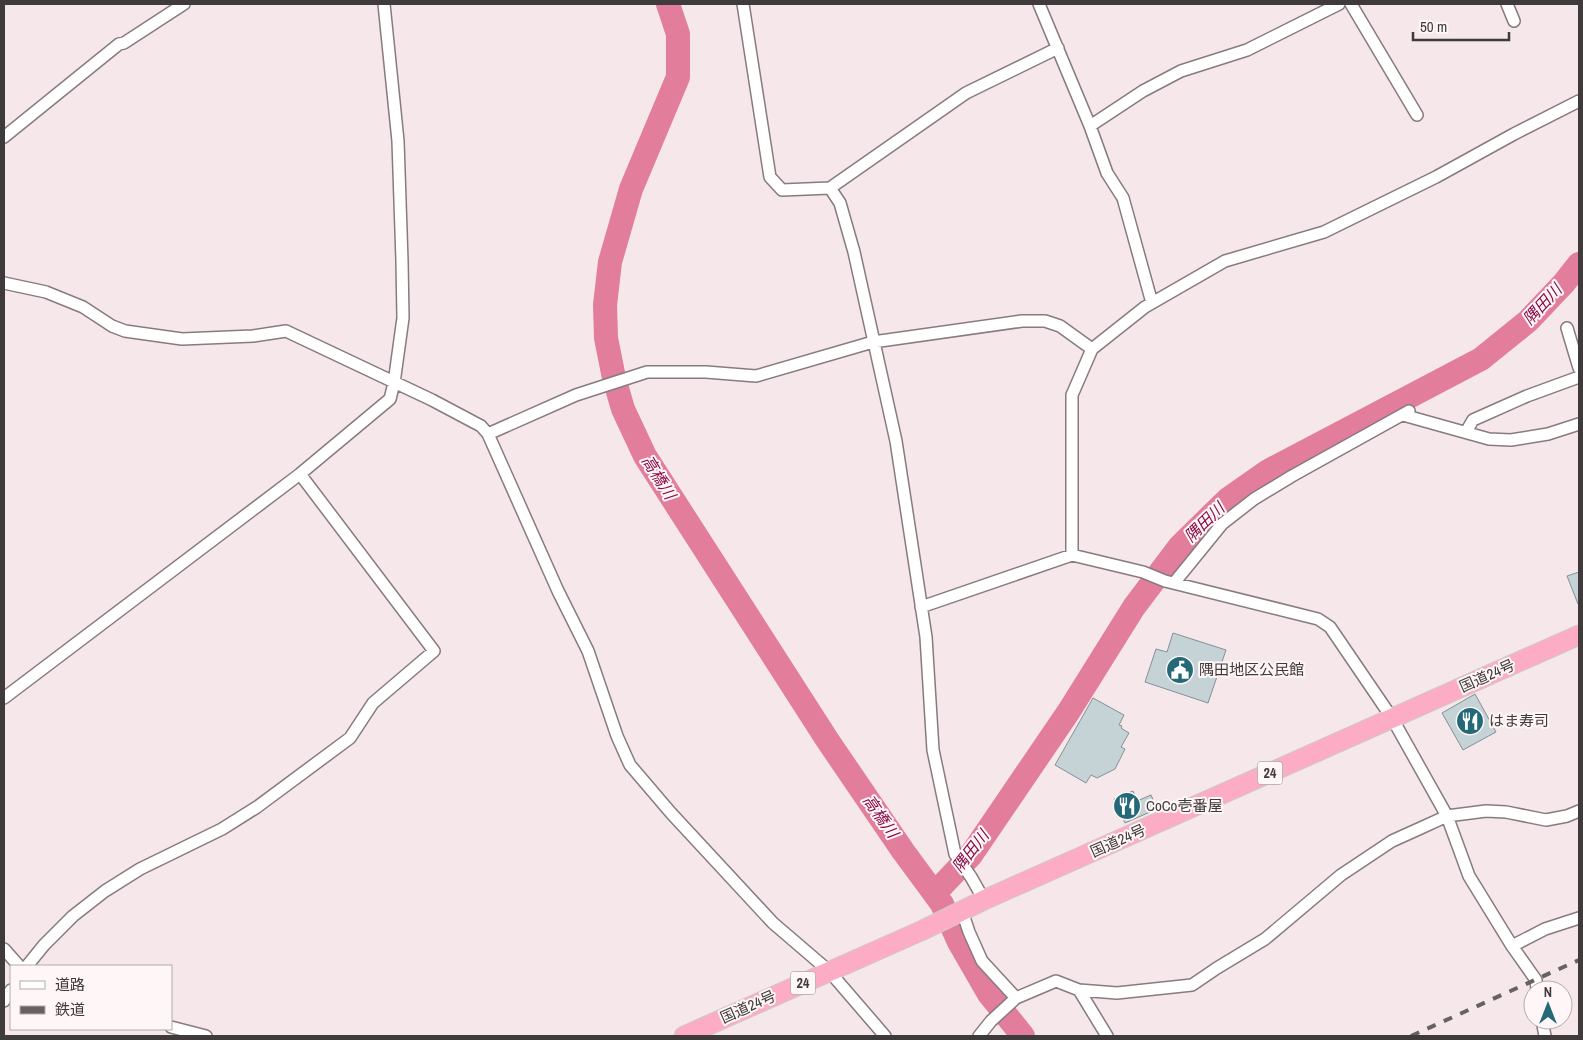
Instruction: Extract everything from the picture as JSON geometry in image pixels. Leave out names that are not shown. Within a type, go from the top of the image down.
[{"type":"highway","name":"国道24号","points":[[684,1036],[1579,635]]},
{"type":"street","points":[[4,137],[119,44],[124,43],[184,4]]},
{"type":"street","points":[[4,698],[300,474],[390,399],[403,318],[398,142],[384,4]]},
{"type":"street","points":[[743,4],[770,177],[782,190],[830,188],[966,93],[1058,48]]},
{"type":"street","points":[[1039,4],[1090,126],[1107,173],[1123,198],[1152,302]]},
{"type":"street","points":[[1090,126],[1143,91],[1181,71],[1247,50],[1339,4]]},
{"type":"street","points":[[1351,4],[1417,115]]},
{"type":"street","points":[[1507,4],[1514,21]]},
{"type":"street","points":[[1072,555],[1072,395],[1092,349],[1152,302],[1225,261],[1324,232],[1436,177],[1579,101]]},
{"type":"street","points":[[830,188],[840,203],[854,252],[896,441],[926,637],[933,750],[955,854],[984,900]]},
{"type":"street","points":[[4,283],[46,292],[83,307],[112,326],[125,331],[182,338],[253,336],[286,331],[481,426],[488,434],[558,591],[588,651],[617,736],[630,765],[671,813],[773,923],[829,971],[885,1036]]},
{"type":"street","points":[[488,434],[576,395],[647,372],[706,372],[756,376],[873,342],[1022,321],[1045,321],[1060,326],[1092,349]]},
{"type":"street","points":[[1567,328],[1579,368]]},
{"type":"street","points":[[1466,432],[1473,420],[1527,396],[1579,377]]},
{"type":"street","points":[[1169,582],[1222,524],[1254,499],[1406,413],[1489,439],[1511,440],[1548,434],[1579,424]]},
{"type":"street","points":[[28,965],[72,916],[105,891],[140,869],[222,829],[243,816],[350,738],[373,703],[434,651],[300,474]]},
{"type":"street","points":[[921,606],[1072,555],[1143,572],[1169,582],[1318,619],[1330,627],[1392,718],[1447,816],[1469,876],[1512,946],[1536,980]]},
{"type":"street","points":[[979,1036],[991,1021],[1016,998],[1056,982],[1079,990],[1118,993],[1192,985],[1266,939],[1341,875],[1392,841],[1447,816],[1506,812],[1546,820],[1567,816],[1579,811]]},
{"type":"street","points":[[962,911],[982,961],[1016,998]]},
{"type":"street","points":[[1512,946],[1545,929],[1579,918]]},
{"type":"street","points":[[4,949],[18,965]]},
{"type":"street","points":[[1079,990],[1107,1036]]},
{"type":"street","points":[[172,1027],[206,1036]]},
{"type":"building","points":[[1579,572],[1579,604],[1578,604],[1567,576]]},
{"type":"building","points":[[1173,633],[1226,650],[1208,703],[1145,682],[1156,649],[1167,652]]},
{"type":"building","points":[[1475,694],[1496,732],[1463,750],[1442,713]]},
{"type":"building","points":[[1093,698],[1124,715],[1119,725],[1129,733],[1121,747],[1125,749],[1115,769],[1097,778],[1091,775],[1086,783],[1055,765]]},
{"type":"building","points":[[1133,791],[1137,801],[1151,795],[1157,809],[1125,823],[1114,799]]},
{"type":"waterway","name":"高橋川","points":[[668,4],[678,34],[678,77],[631,189],[610,262],[605,305],[606,338],[614,378],[623,409],[645,456],[828,741],[903,851],[942,904],[959,942],[989,994],[1023,1036]]},
{"type":"waterway","name":"隅田川","points":[[935,893],[971,855],[1069,711],[1134,607],[1180,546],[1228,499],[1268,471],[1481,359],[1528,321],[1579,264]]},
{"type":"railway","points":[[1411,1036],[1579,960]]},
{"type":"place","name":"隅田地区公民館","points":[[1180,670]]},
{"type":"place","name":"はま寿司","points":[[1470,721]]},
{"type":"place","name":"CoCo壱番屋","points":[[1127,806]]}]
